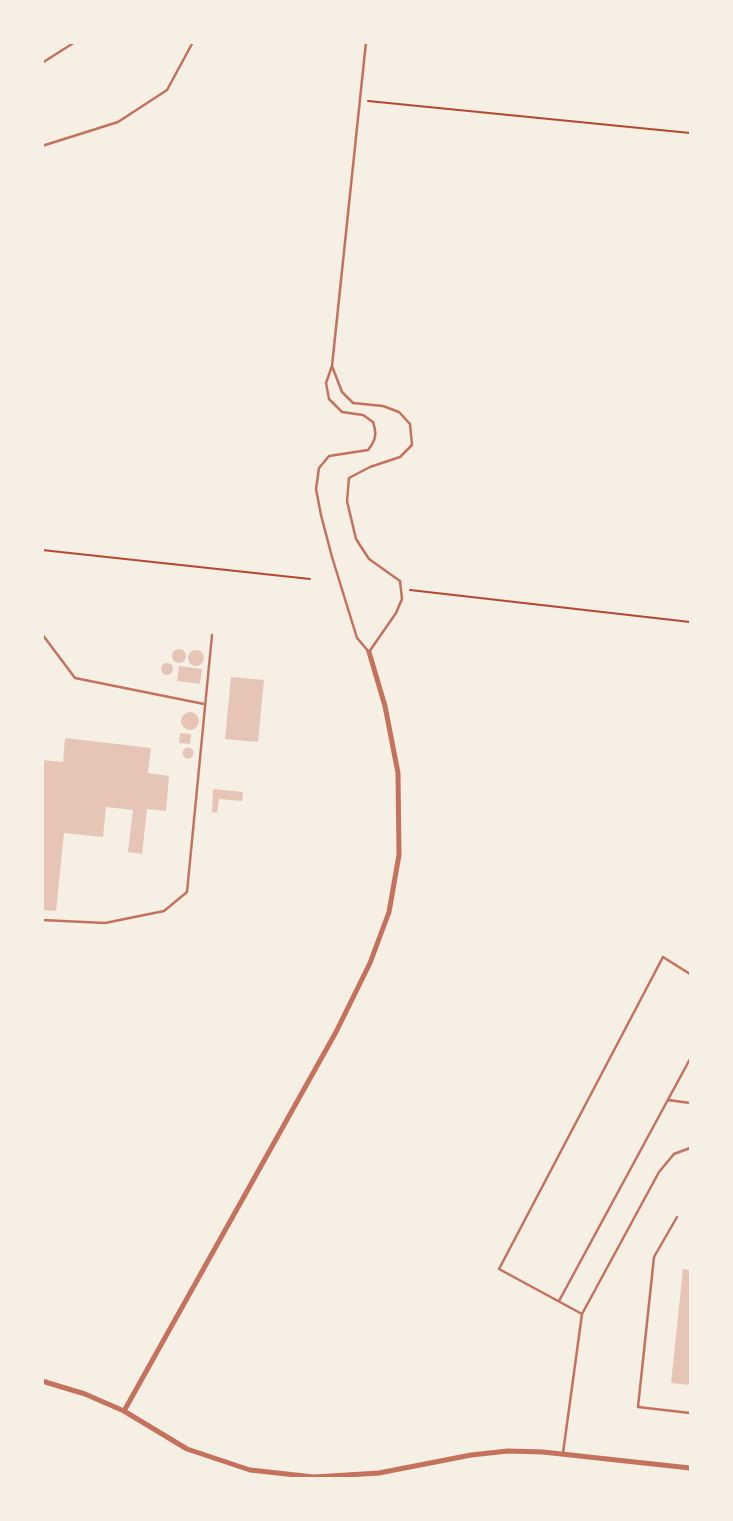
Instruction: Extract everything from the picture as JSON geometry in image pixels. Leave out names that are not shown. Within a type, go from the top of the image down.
[{"type":"street","points":[[124,1411],[336,1032],[370,963],[389,912],[399,855],[398,773],[385,706],[369,652]]},
{"type":"street","points":[[42,1380],[85,1394],[124,1411],[186,1449],[250,1470],[314,1477],[379,1473],[471,1455],[508,1451],[543,1452],[690,1468]]},
{"type":"lane","points":[[42,62],[75,42]]},
{"type":"lane","points":[[42,146],[118,122],[167,90],[193,42]]},
{"type":"lane","points":[[332,366],[342,392],[354,403],[383,406],[399,412],[410,424],[412,445],[400,457],[370,467],[349,478],[347,501],[356,539],[369,559],[400,581],[402,599],[396,613],[369,652],[357,638],[332,557],[316,489],[319,468],[329,456],[368,450],[375,441],[376,432],[373,422],[363,415],[342,412],[329,399],[326,383],[332,366],[366,42]]},
{"type":"lane","points":[[42,634],[76,678],[204,704]]},
{"type":"lane","points":[[42,920],[105,923],[164,911],[187,892],[212,635]]},
{"type":"lane","points":[[582,1314],[499,1270],[663,957],[690,974]]},
{"type":"lane","points":[[559,1301],[668,1100],[689,1066],[690,1059]]},
{"type":"lane","points":[[668,1100],[690,1103]]},
{"type":"lane","points":[[563,1454],[582,1314],[660,1172],[674,1154],[690,1148]]},
{"type":"lane","points":[[677,1217],[654,1257],[638,1407],[690,1413]]},
{"type":"path","points":[[360,100],[690,133]]},
{"type":"path","points":[[42,550],[310,579]]},
{"type":"path","points":[[410,590],[690,622]]},
{"type":"building","points":[[179,649],[184,651],[186,656],[184,661],[179,663],[174,661],[172,656],[174,651]]},
{"type":"building","points":[[196,650],[204,658],[196,666],[188,658]]},
{"type":"building","points":[[165,663],[169,663],[173,669],[169,675],[165,675],[161,671],[161,667]]},
{"type":"building","points":[[179,666],[202,669],[200,684],[177,681]]},
{"type":"building","points":[[231,677],[264,680],[258,742],[225,739]]},
{"type":"building","points":[[190,712],[196,715],[199,721],[196,727],[190,730],[184,727],[181,721],[184,715]]},
{"type":"building","points":[[180,733],[191,734],[190,744],[179,743]]},
{"type":"building","points":[[65,738],[151,748],[148,773],[169,776],[166,811],[147,809],[142,854],[128,852],[133,810],[106,807],[103,837],[64,833],[56,911],[42,910],[42,760],[63,762]]},
{"type":"building","points":[[188,747],[194,753],[188,759],[182,753]]},
{"type":"building","points":[[213,789],[243,792],[242,801],[219,799],[217,813],[212,812]]},
{"type":"building","points":[[683,1269],[690,1270],[690,1385],[671,1383]]}]
